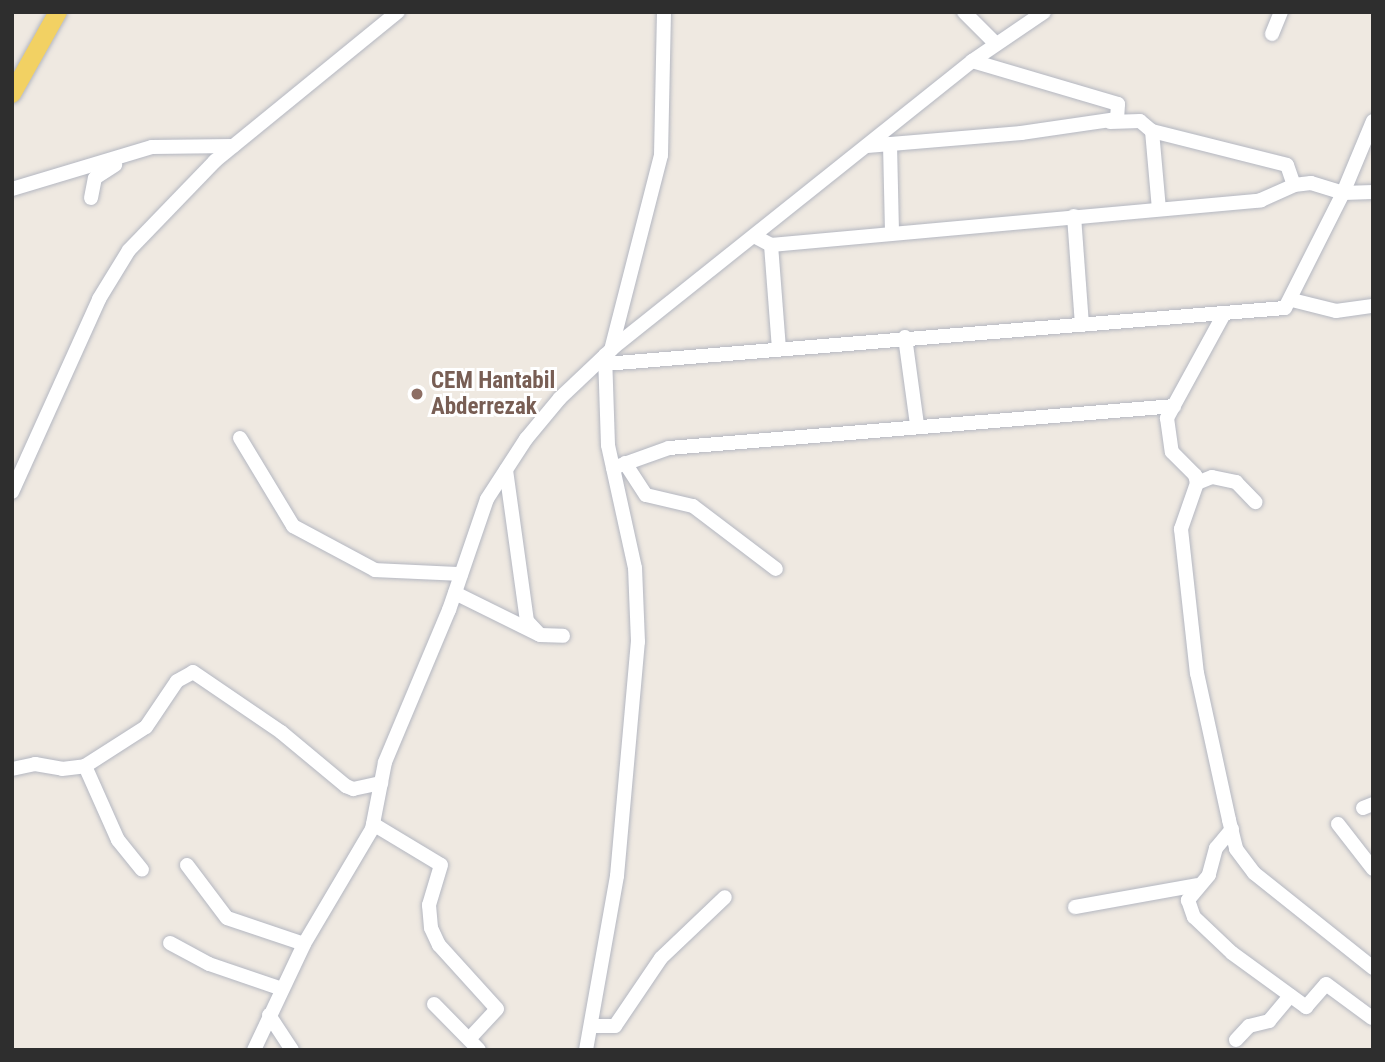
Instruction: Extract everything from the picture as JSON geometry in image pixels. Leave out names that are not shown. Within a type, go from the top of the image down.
[{"type":"main road","points":[[12,94],[58,12]]},
{"type":"street","points":[[664,12],[661,155],[607,356],[608,445],[619,465],[646,495],[693,506],[776,569]]},
{"type":"street","points":[[254,1050],[304,944],[357,860],[373,824],[385,762],[455,593],[487,499],[560,398],[607,356],[972,61],[1044,12]]},
{"type":"street","points":[[1272,34],[1281,12]]},
{"type":"street","points":[[12,492],[114,271],[129,250],[233,146],[393,13]]},
{"type":"street","points":[[970,15],[996,44]]},
{"type":"street","points":[[972,61],[1118,104],[1116,118],[1110,122]]},
{"type":"street","points":[[866,146],[1140,121],[1152,131],[1287,165],[1294,185]]},
{"type":"street","points":[[607,356],[779,348],[1273,311],[1292,300],[1343,193],[1373,121]]},
{"type":"street","points":[[1152,131],[1159,209]]},
{"type":"street","points":[[12,189],[168,144],[233,146]]},
{"type":"street","points":[[890,144],[892,233]]},
{"type":"street","points":[[91,198],[95,178],[122,158]]},
{"type":"street","points":[[756,237],[771,246],[1261,200],[1294,185],[1311,183],[1343,193],[1373,192]]},
{"type":"street","points":[[1074,216],[1082,324]]},
{"type":"street","points":[[771,246],[779,348]]},
{"type":"street","points":[[1292,300],[1336,311],[1373,306]]},
{"type":"street","points":[[1196,483],[1170,445],[1167,418],[1224,314]]},
{"type":"street","points":[[905,337],[917,425]]},
{"type":"street","points":[[619,465],[669,448],[917,425],[1174,406]]},
{"type":"street","points":[[240,438],[293,526],[375,570],[461,574]]},
{"type":"street","points":[[586,1050],[617,876],[638,642],[635,568],[619,465]]},
{"type":"street","points":[[506,470],[527,621],[540,635]]},
{"type":"street","points":[[1196,483],[1212,477],[1236,482],[1255,502]]},
{"type":"street","points":[[1196,483],[1181,529],[1196,673],[1236,849],[1254,873],[1373,968]]},
{"type":"street","points":[[455,593],[526,632],[563,636]]},
{"type":"street","points":[[12,769],[35,764],[62,769],[85,766],[146,727],[177,681],[193,672],[281,732],[346,786],[362,788],[381,783]]},
{"type":"street","points":[[85,766],[118,840],[142,870]]},
{"type":"street","points":[[373,824],[441,865],[429,905],[430,928],[439,945],[497,1009],[474,1044],[434,1004]]},
{"type":"street","points":[[1338,824],[1373,869]]},
{"type":"street","points":[[1232,829],[1216,848],[1209,875],[1197,885],[1188,900],[1194,917],[1306,1007],[1326,984],[1372,1018]]},
{"type":"street","points":[[187,865],[227,918],[304,944]]},
{"type":"street","points":[[1075,906],[1197,885]]},
{"type":"street","points":[[591,1026],[615,1026],[661,958],[725,897]]},
{"type":"street","points":[[170,943],[209,964],[282,989]]},
{"type":"street","points":[[1236,1040],[1249,1026],[1269,1021],[1290,996]]},
{"type":"street","points":[[269,1015],[292,1050]]},
{"type":"place","name":"CEM Hantabil Abderrezak","points":[[417,394]]}]
